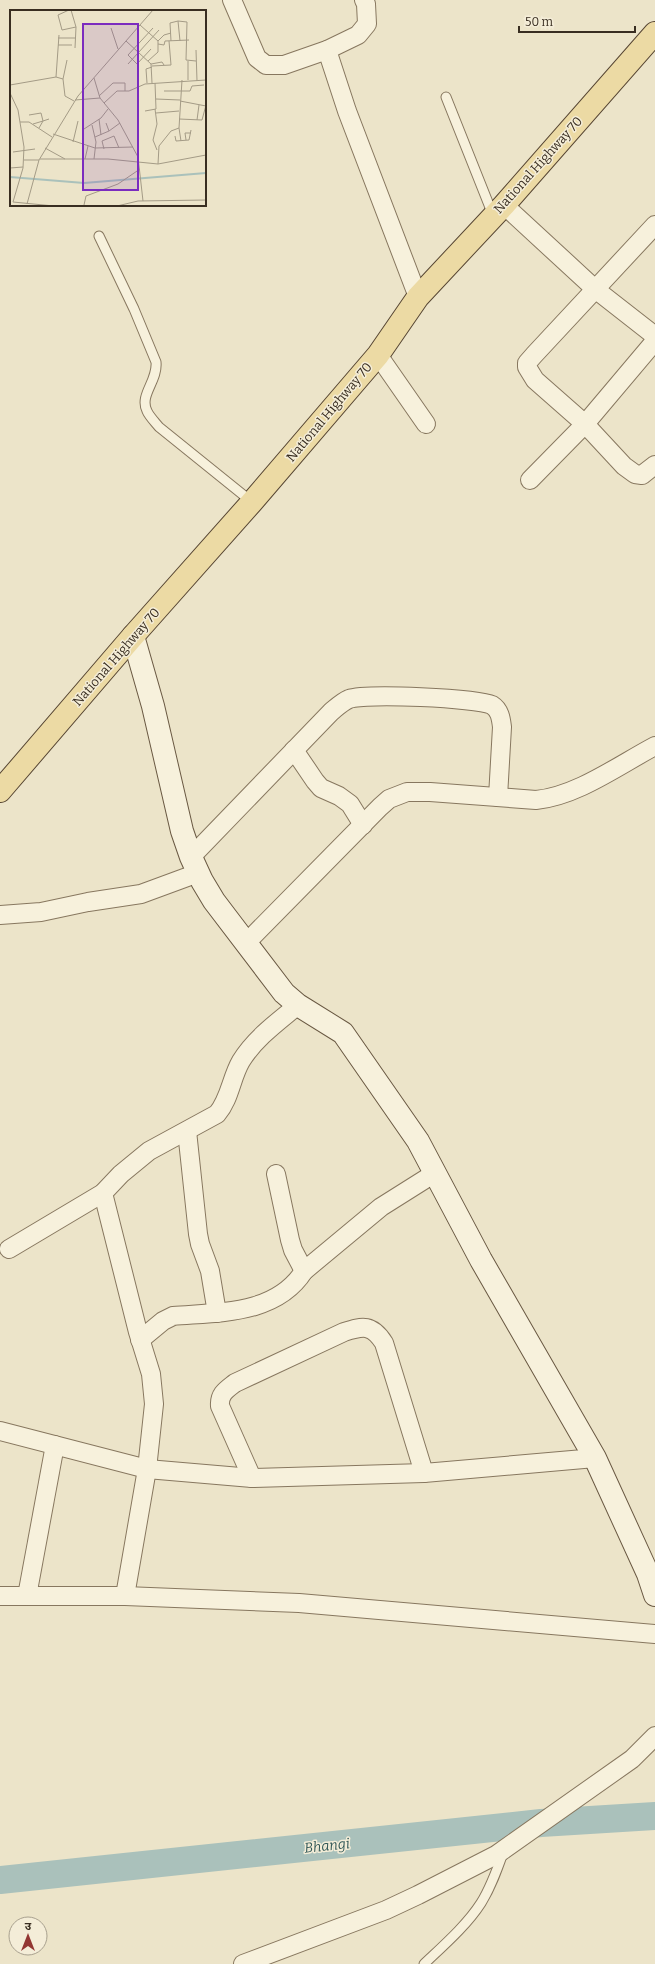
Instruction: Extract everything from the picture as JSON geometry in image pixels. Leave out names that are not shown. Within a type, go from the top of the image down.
[{"type":"main road","name":"National Highway 70","points":[[0,791],[378,355],[418,297],[498,210],[655,33]]},
{"type":"main road","points":[[133,636],[153,706],[182,831],[195,865],[214,901],[247,942],[280,988],[298,1005],[343,1033],[418,1141],[508,1309],[595,1458],[648,1574],[655,1595]]},
{"type":"street","points":[[232,0],[257,58],[266,65],[284,65],[327,50],[358,35],[367,24],[366,4],[364,0]]},
{"type":"street","points":[[327,50],[347,111],[418,297]]},
{"type":"street","points":[[498,210],[655,336]]},
{"type":"street","points":[[655,225],[527,364],[527,367],[536,380],[585,424],[624,466],[635,474],[642,475],[655,466]]},
{"type":"street","points":[[530,480],[585,424],[655,341]]},
{"type":"street","points":[[378,355],[426,424]]},
{"type":"street","points":[[0,915],[41,912],[88,902],[141,894],[195,865],[294,750],[332,712],[349,699],[364,697],[426,698],[487,704],[497,709],[501,717],[498,797]]},
{"type":"street","points":[[247,942],[389,799],[407,792],[430,792],[536,800],[562,794],[655,746]]},
{"type":"street","points":[[294,750],[318,785],[350,804],[362,825]]},
{"type":"street","points":[[10,1249],[103,1193],[121,1174],[149,1151],[217,1114],[223,1107],[240,1062],[246,1053],[268,1031],[298,1005]]},
{"type":"street","points":[[187,1131],[198,1234],[210,1271],[217,1313]]},
{"type":"street","points":[[140,1340],[167,1318],[251,1308],[267,1303],[290,1287],[304,1271],[381,1207],[435,1173]]},
{"type":"street","points":[[276,1174],[293,1250],[304,1271]]},
{"type":"street","points":[[103,1193],[140,1340],[151,1374],[154,1404],[147,1469],[125,1596]]},
{"type":"street","points":[[252,1478],[220,1406],[219,1399],[224,1391],[236,1383],[344,1332],[366,1327],[379,1334],[384,1343],[424,1473]]},
{"type":"street","points":[[0,1431],[147,1469],[252,1478],[424,1473],[595,1458]]},
{"type":"street","points":[[27,1596],[56,1445]]},
{"type":"street","points":[[0,1596],[125,1596],[299,1603],[655,1634]]},
{"type":"street","points":[[243,1964],[386,1910],[504,1850],[632,1759],[655,1736]]},
{"type":"lane","points":[[446,96],[498,210]]},
{"type":"lane","points":[[99,236],[134,309],[156,362],[157,371],[145,397],[147,411],[159,426],[252,502]]},
{"type":"lane","points":[[424,1964],[445,1944],[480,1905],[491,1886],[504,1850]]},
{"type":"waterway","name":"Bhangi","points":[[0,1880],[541,1823],[655,1816]]}]
